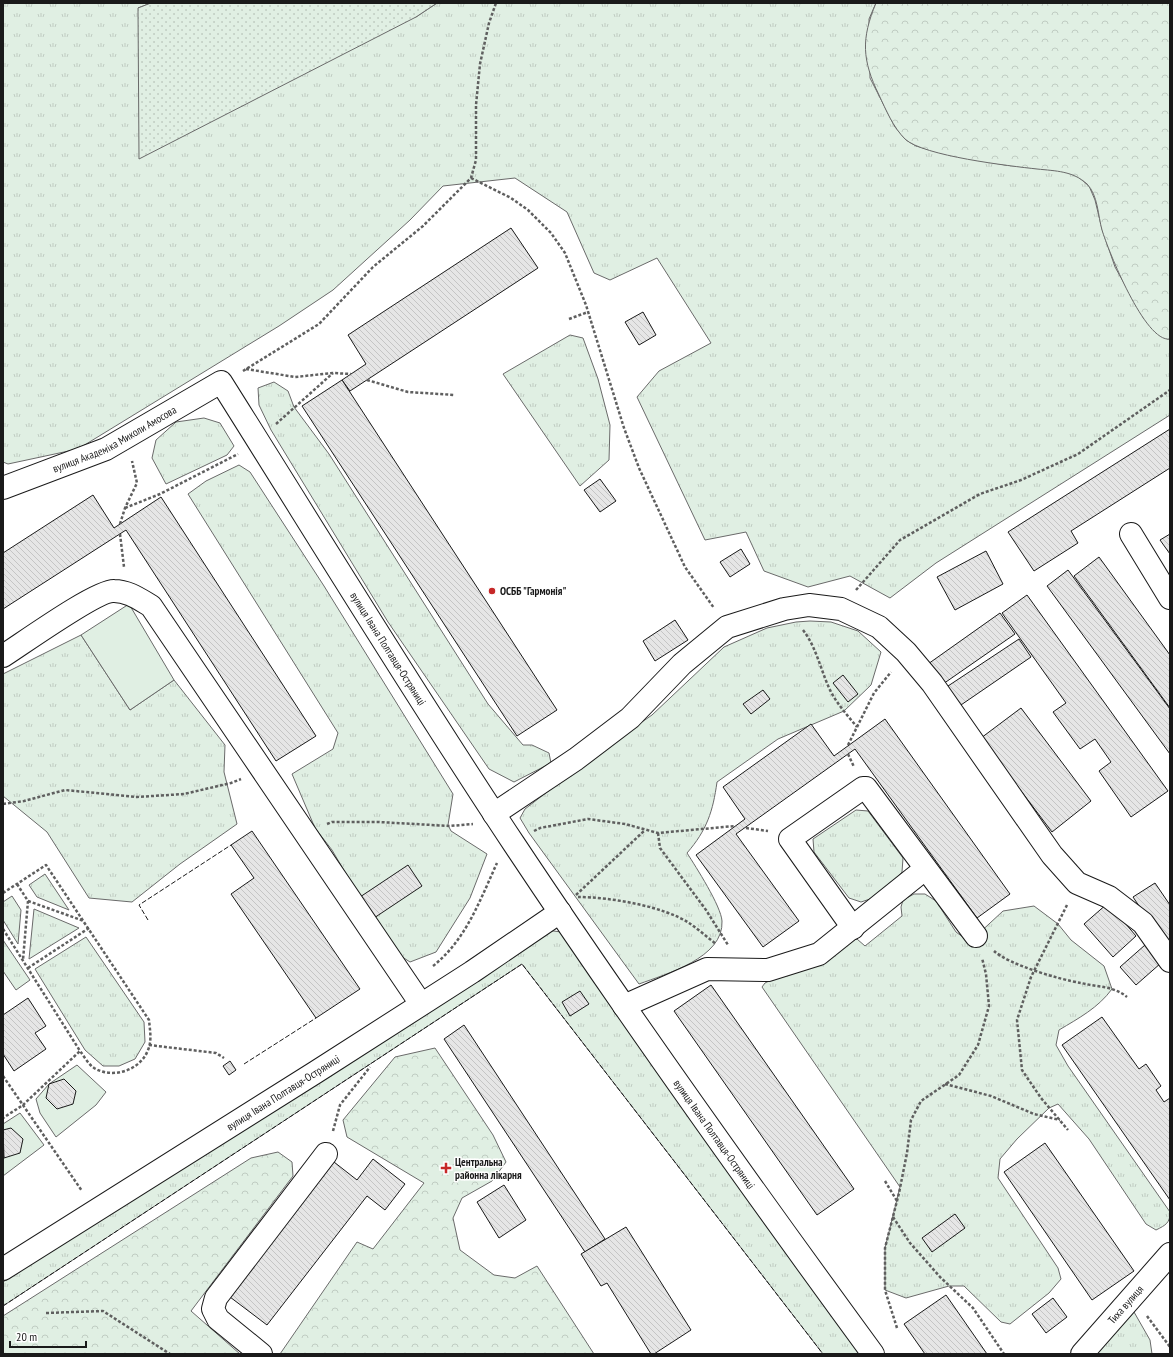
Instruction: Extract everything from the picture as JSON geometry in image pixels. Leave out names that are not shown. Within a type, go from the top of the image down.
[{"type":"street","name":"вулиця Академіка Миколи Амосова","points":[[3,488],[106,449],[221,382]]},
{"type":"street","name":"вулиця Івана Полтавця-Остряниці","points":[[221,382],[494,814],[624,1006],[784,1232],[873,1354]]},
{"type":"street","points":[[1131,534],[1170,598]]},
{"type":"street","points":[[3,656],[91,599],[113,590],[132,594],[150,606],[420,1004]]},
{"type":"street","points":[[494,814],[576,759],[630,718],[682,664],[727,627],[784,609],[808,605],[840,609],[879,627],[906,652],[932,683],[1052,855],[1077,883],[1109,897],[1143,923],[1170,961]]},
{"type":"street","points":[[853,928],[790,842],[792,838],[863,788],[866,788],[976,936]]},
{"type":"street","points":[[624,1006],[707,968],[768,970],[819,954],[925,869]]},
{"type":"street","name":"вулиця Івана Полтавця-Остряниці","points":[[3,1269],[420,1004],[560,912]]},
{"type":"street","points":[[261,1354],[218,1318],[213,1309],[216,1298],[326,1154]]},
{"type":"street","name":"Тиха вулиця","points":[[1082,1354],[1170,1254]]},
{"type":"path","points":[[221,382],[246,369],[319,324],[373,267],[423,226],[471,178],[476,160],[476,105],[480,64],[489,24],[496,3]]},
{"type":"path","points":[[471,178],[511,198],[528,210],[551,233],[565,253],[588,312],[624,428],[639,468],[685,567],[727,627]]},
{"type":"path","points":[[569,319],[588,312]]},
{"type":"path","points":[[246,369],[295,377],[333,373],[351,374]]},
{"type":"path","points":[[125,508],[202,474],[259,443],[283,416],[333,373]]},
{"type":"path","points":[[367,380],[408,392],[455,395]]},
{"type":"path","points":[[840,609],[867,576],[900,540],[980,494],[1021,480],[1078,454],[1170,390]]},
{"type":"path","points":[[120,524],[125,508],[137,483],[126,437]]},
{"type":"path","points":[[120,534],[124,567],[123,592]]},
{"type":"path","points":[[784,609],[804,631],[820,662],[831,691],[857,727]]},
{"type":"path","points":[[848,745],[874,693],[906,652]]},
{"type":"path","points":[[3,804],[24,801],[65,790],[137,796],[184,794],[231,783],[262,770]]},
{"type":"path","points":[[529,833],[540,828],[588,819],[625,824],[658,833],[735,826]]},
{"type":"path","points":[[304,832],[332,822],[379,822],[450,826],[474,824]]},
{"type":"path","points":[[646,830],[574,897],[622,901],[657,910],[688,922],[716,944],[730,948],[706,910],[660,848],[658,833]]},
{"type":"path","points":[[408,986],[445,957],[474,916],[498,860]]},
{"type":"path","points":[[3,893],[46,865],[149,1020],[151,1036],[148,1051],[137,1065],[122,1072],[106,1073],[92,1067],[80,1051],[3,929]]},
{"type":"path","points":[[1068,1130],[1040,1098],[1022,1070],[1017,1020],[1035,970],[1077,883]]},
{"type":"path","points":[[17,884],[28,901],[84,921]]},
{"type":"path","points":[[23,961],[28,901]]},
{"type":"path","points":[[28,968],[89,928]]},
{"type":"path","points":[[976,936],[1000,956],[1035,970],[1079,983],[1119,990],[1127,997]]},
{"type":"path","points":[[897,1328],[885,1290],[885,1248],[897,1202],[907,1153],[911,1120],[921,1101],[959,1075],[978,1045],[988,1006],[986,974],[976,936]]},
{"type":"path","points":[[149,1045],[216,1054],[224,1058]]},
{"type":"path","points":[[3,1118],[23,1104],[80,1051]]},
{"type":"path","points":[[326,1154],[340,1105],[371,1066]]},
{"type":"path","points":[[3,1076],[83,1193]]},
{"type":"path","points":[[944,1084],[991,1096],[1034,1114],[1060,1120]]},
{"type":"path","points":[[885,1181],[897,1202]]},
{"type":"path","points":[[893,1217],[910,1243],[935,1271],[973,1308],[1004,1354]]},
{"type":"path","points":[[1133,1296],[1170,1347]]},
{"type":"path","points":[[46,1313],[103,1312],[170,1354]]},
{"type":"green space","points":[[3,3],[151,3],[138,8],[416,17],[437,3],[876,3],[869,19],[870,78],[895,127],[906,140],[916,146],[945,154],[1005,165],[1064,171],[1077,176],[1089,186],[1095,200],[1102,229],[1115,267],[1144,319],[1167,339],[1170,339],[1170,415],[936,563],[890,598],[850,576],[808,587],[764,571],[746,532],[705,540],[637,397],[659,371],[711,343],[657,258],[610,280],[594,273],[567,212],[515,178],[443,186],[410,220],[333,290],[279,326],[78,449],[8,464],[3,462]]},
{"type":"green space","points":[[151,3],[437,3],[416,17],[139,159],[138,8]]},
{"type":"green space","points":[[876,3],[1170,3],[1170,339],[1160,336],[1150,326],[1139,312],[1129,294],[1102,230],[1097,206],[1091,189],[1082,180],[1076,176],[1057,171],[988,163],[948,155],[915,145],[905,139],[890,118],[869,71],[866,39],[871,16]]},
{"type":"green space","points":[[570,335],[583,338],[598,379],[610,425],[609,460],[580,486],[503,374]]},
{"type":"green space","points":[[274,382],[288,391],[294,407],[329,454],[488,704],[523,745],[532,745],[549,753],[551,763],[514,782],[489,769],[388,622],[271,430],[259,405],[258,388]]},
{"type":"green space","points":[[204,418],[220,423],[234,446],[227,455],[166,484],[152,458],[156,440],[176,422]]},
{"type":"green space","points":[[239,465],[250,472],[324,586],[453,794],[448,825],[451,831],[487,854],[470,898],[436,952],[410,962],[390,949],[332,850],[315,828],[292,774],[333,749],[338,733],[188,494],[206,481]]},
{"type":"green space","points":[[129,604],[174,680],[130,710],[81,635]]},
{"type":"green space","points":[[796,622],[831,622],[858,631],[881,652],[871,685],[844,711],[778,739],[717,782],[708,820],[700,836],[687,853],[708,887],[721,914],[722,921],[720,934],[714,945],[704,955],[678,969],[639,984],[529,833],[520,818],[525,809],[596,754],[652,715],[724,647],[767,628]]},
{"type":"green space","points":[[81,635],[130,710],[174,680],[225,745],[224,772],[237,824],[180,864],[132,902],[89,898],[47,832],[3,796],[3,674]]},
{"type":"green space","points":[[856,810],[868,811],[903,858],[902,872],[892,884],[873,898],[861,902],[849,898],[814,852],[813,839]]},
{"type":"green space","points":[[45,874],[69,910],[37,897],[29,885]]},
{"type":"green space","points":[[914,894],[925,894],[936,901],[956,932],[967,940],[976,936],[1003,911],[1034,906],[1058,924],[1071,940],[1104,966],[1112,989],[1101,1002],[1081,1017],[1059,1030],[1056,1045],[1068,1066],[1170,1212],[1167,1223],[1156,1230],[1146,1224],[1089,1139],[1058,1104],[1049,1108],[1017,1139],[1000,1159],[998,1178],[1058,1268],[1061,1279],[1049,1293],[1010,1324],[1001,1322],[964,1286],[949,1286],[906,1298],[885,1290],[885,1248],[900,1187],[762,987],[765,983],[847,942],[857,939],[865,946],[902,916],[901,907],[903,900]]},
{"type":"green space","points":[[12,896],[21,910],[18,944],[3,920],[3,902]]},
{"type":"green space","points":[[34,909],[79,928],[29,959]]},
{"type":"green space","points":[[546,930],[561,932],[860,1354],[823,1354],[522,964],[3,1306],[3,1282]]},
{"type":"green space","points":[[86,937],[144,1022],[145,1042],[135,1059],[119,1066],[103,1066],[85,1050],[35,969]]},
{"type":"green space","points":[[3,940],[30,980],[16,990],[3,971]]},
{"type":"green space","points":[[435,1048],[493,1135],[506,1162],[492,1181],[462,1198],[453,1218],[460,1250],[494,1275],[515,1278],[537,1266],[594,1354],[280,1354],[357,1242],[373,1249],[424,1183],[347,1137],[343,1120],[395,1057]]},
{"type":"green space","points":[[77,1065],[106,1092],[96,1105],[56,1137],[40,1113],[36,1099],[49,1084]]},
{"type":"green space","points":[[20,1113],[44,1145],[3,1176],[3,1124]]},
{"type":"green space","points":[[278,1152],[292,1162],[293,1176],[191,1311],[240,1354],[3,1354],[3,1316],[251,1158]]},
{"type":"green space","points":[[1134,1312],[1150,1340],[1152,1354],[1094,1354]]},
{"type":"building","points":[[511,228],[538,268],[350,391],[342,380],[366,364],[348,335]]},
{"type":"building","points":[[643,312],[656,335],[639,345],[625,322]]},
{"type":"building","points":[[342,380],[557,710],[517,736],[302,406]]},
{"type":"building","points":[[1170,429],[1170,468],[1071,531],[1078,543],[1034,571],[1008,532]]},
{"type":"building","points":[[600,479],[616,501],[600,512],[584,490]]},
{"type":"building","points":[[93,495],[114,528],[161,497],[316,736],[276,761],[126,530],[3,609],[3,553]]},
{"type":"building","points":[[1170,534],[1170,554],[1160,540]]},
{"type":"building","points":[[741,549],[750,564],[730,577],[720,562]]},
{"type":"building","points":[[986,551],[1003,584],[955,610],[937,577]]},
{"type":"building","points":[[1099,557],[1170,655],[1170,708],[1074,576]]},
{"type":"building","points":[[1068,570],[1170,709],[1170,754],[1047,586]]},
{"type":"building","points":[[1027,595],[1168,791],[1131,817],[1099,771],[1111,762],[1095,739],[1080,749],[1053,712],[1066,703],[1002,613]]},
{"type":"building","points":[[1000,613],[1015,634],[943,684],[928,664]]},
{"type":"building","points":[[675,620],[688,640],[655,661],[643,641]]},
{"type":"building","points":[[1019,639],[1031,657],[958,707],[945,688]]},
{"type":"building","points":[[843,675],[858,694],[848,702],[833,683]]},
{"type":"building","points":[[763,690],[770,699],[751,714],[743,704]]},
{"type":"building","points":[[1021,708],[1091,801],[1052,832],[981,738]]},
{"type":"building","points":[[885,719],[1010,894],[977,918],[855,749],[736,834],[799,921],[763,947],[696,855],[745,819],[723,787],[811,724],[834,756]]},
{"type":"building","points":[[252,831],[360,989],[316,1018],[231,894],[254,878],[231,845]]},
{"type":"building","points":[[408,865],[422,886],[374,918],[360,897]]},
{"type":"building","points":[[1155,883],[1170,905],[1170,952],[1133,897]]},
{"type":"building","points":[[1108,903],[1136,936],[1113,957],[1084,924]]},
{"type":"building","points":[[1145,945],[1161,963],[1136,985],[1120,967]]},
{"type":"building","points":[[711,985],[854,1189],[817,1215],[674,1011]]},
{"type":"building","points":[[580,991],[589,1004],[570,1016],[562,1002]]},
{"type":"building","points":[[28,998],[46,1026],[35,1033],[46,1049],[14,1071],[3,1054],[3,1015]]},
{"type":"building","points":[[1102,1017],[1139,1069],[1146,1064],[1161,1086],[1156,1090],[1164,1102],[1170,1098],[1170,1200],[1062,1045]]},
{"type":"building","points":[[464,1025],[605,1239],[585,1252],[444,1039]]},
{"type":"building","points":[[230,1061],[236,1070],[229,1075],[223,1066]]},
{"type":"building","points":[[64,1079],[76,1091],[73,1104],[57,1109],[46,1098],[49,1084]]},
{"type":"building","points":[[11,1128],[23,1139],[20,1153],[4,1158],[3,1130]]},
{"type":"building","points":[[1045,1143],[1134,1271],[1092,1300],[1004,1172]]},
{"type":"building","points":[[373,1159],[405,1184],[385,1210],[367,1196],[267,1325],[230,1297],[334,1162],[357,1180]]},
{"type":"building","points":[[504,1185],[526,1220],[499,1238],[477,1202]]},
{"type":"building","points":[[955,1214],[965,1228],[932,1252],[922,1238]]},
{"type":"building","points":[[626,1227],[691,1330],[654,1354],[651,1354],[607,1283],[601,1286],[581,1254]]},
{"type":"building","points":[[946,1295],[987,1354],[925,1354],[904,1324]]},
{"type":"building","points":[[1053,1298],[1067,1317],[1046,1333],[1032,1314]]},
{"type":"fence","points":[[148,920],[139,905],[231,845]]},
{"type":"fence","points":[[3,1306],[522,964],[823,1354]]},
{"type":"fence","points":[[244,1064],[316,1018]]},
{"type":"place","name":"ОСББ \"Гармонія\"","points":[[492,591]]},
{"type":"place","name":"Центральна районна лікарня","points":[[446,1168]]}]
